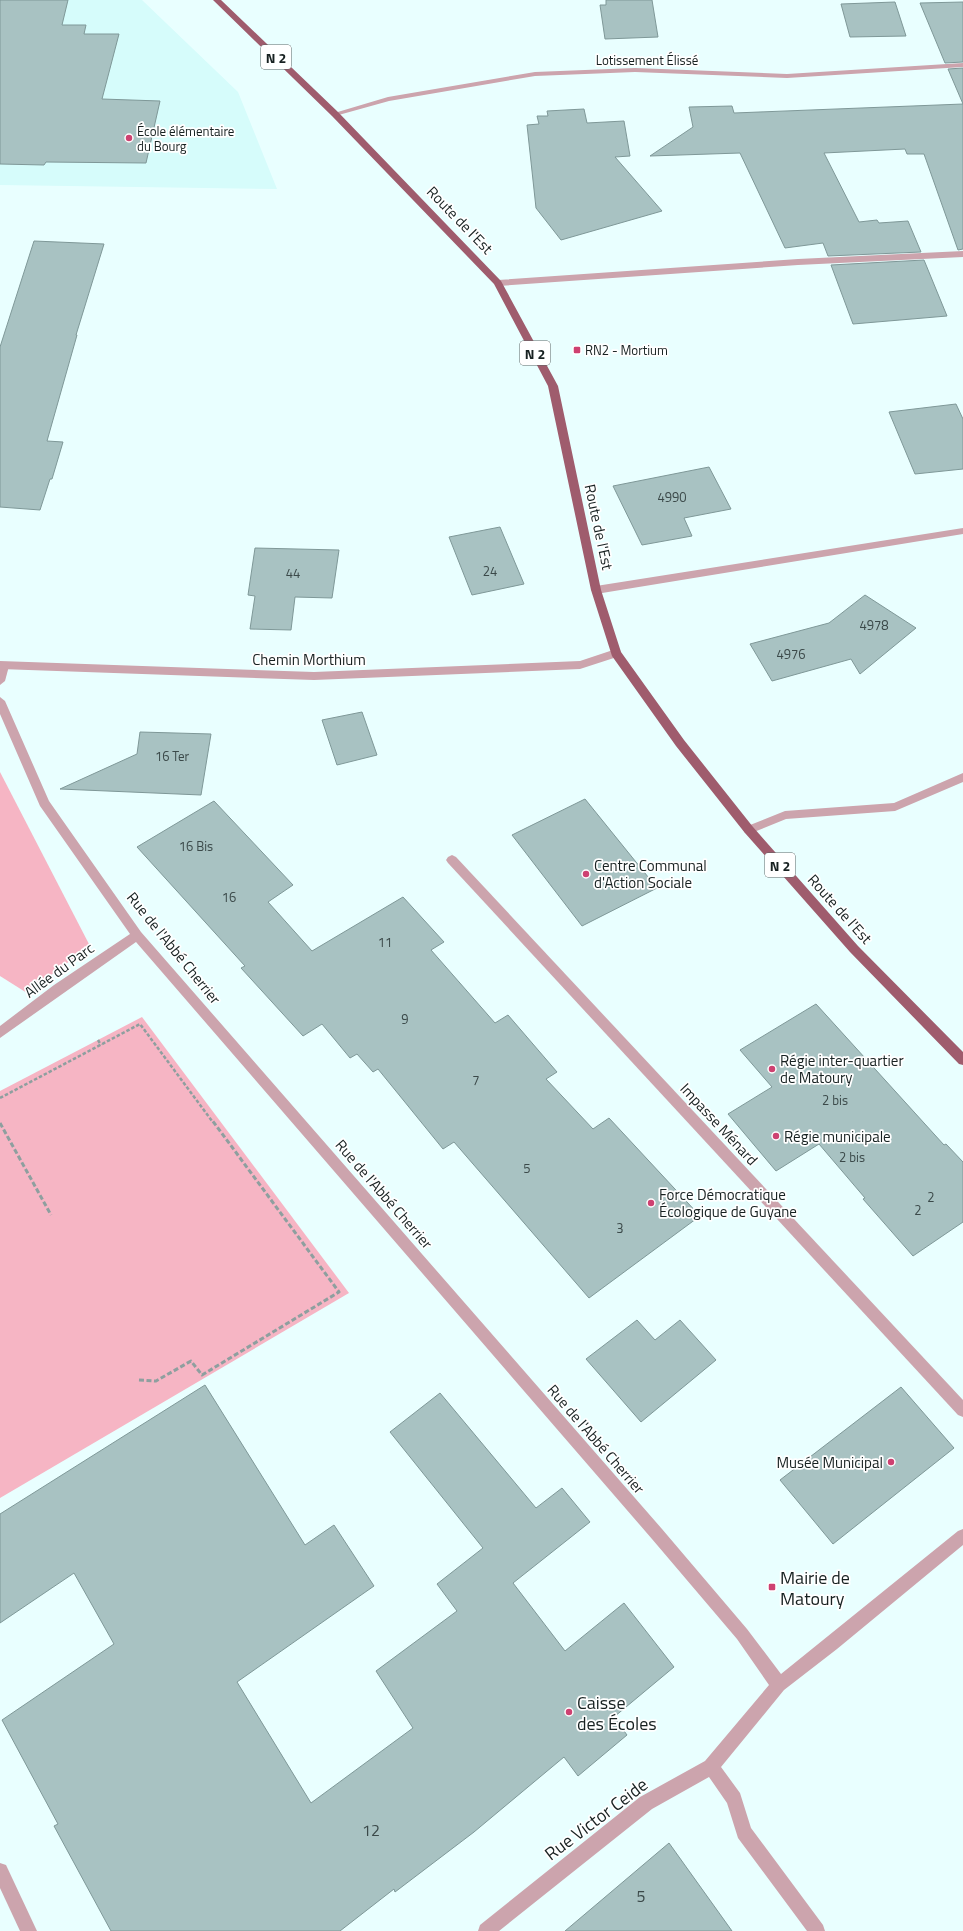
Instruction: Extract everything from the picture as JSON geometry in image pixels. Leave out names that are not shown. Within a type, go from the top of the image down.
[{"type":"main road","name":"Route de l'Est","points":[[218,0],[336,114],[498,283],[553,386],[596,590],[616,653],[680,743],[749,830],[854,949],[963,1060]]},
{"type":"street","name":"Lotissement Élissé","points":[[336,114],[388,99],[535,74],[635,70],[787,76],[963,65]]},
{"type":"street","points":[[498,283],[798,262],[963,254]]},
{"type":"street","points":[[596,590],[963,531]]},
{"type":"street","name":"Chemin Morthium","points":[[2,665],[314,676],[580,665],[616,653]]},
{"type":"street","points":[[0,681],[2,665]]},
{"type":"street","name":"Rue de l'Abbé Cherrier","points":[[0,701],[44,803],[137,935],[657,1534],[742,1634],[779,1685]]},
{"type":"street","points":[[749,830],[785,815],[895,807],[963,777]]},
{"type":"street","name":"Impasse Ménard","points":[[452,860],[963,1410]]},
{"type":"street","name":"Allée du Parc","points":[[0,1033],[58,989],[137,935]]},
{"type":"street","name":"Rue Victor Ceide","points":[[486,1931],[646,1803],[711,1767],[779,1685],[832,1644],[963,1536]]},
{"type":"street","points":[[711,1767],[734,1799],[744,1832],[817,1931]]},
{"type":"street","points":[[0,1871],[29,1931]]},
{"type":"path","points":[[0,1098],[140,1024],[339,1292],[202,1375],[191,1361],[156,1380],[139,1380]]},
{"type":"path","points":[[98,1040],[101,1045]]},
{"type":"path","points":[[0,1123],[51,1215]]},
{"type":"shaded area","name":"École élémentaire du Bourg","points":[[0,0],[142,0],[238,92],[277,189],[0,185]]},
{"type":"shaded area","points":[[0,772],[90,946],[27,993],[0,976]]},
{"type":"shaded area","points":[[142,1017],[349,1293],[0,1498],[0,1091]]},
{"type":"building","points":[[0,0],[68,0],[62,25],[86,25],[84,34],[119,34],[102,99],[160,101],[146,163],[46,162],[44,165],[0,164]]},
{"type":"building","points":[[606,0],[652,0],[658,37],[605,39],[600,5],[606,5]]},
{"type":"building","points":[[895,2],[906,36],[850,37],[841,4]]},
{"type":"building","points":[[963,2],[963,62],[945,63],[920,3]]},
{"type":"building","points":[[963,68],[963,104],[948,69]]},
{"type":"building","points":[[963,104],[963,249],[958,250],[924,154],[907,154],[905,149],[824,153],[859,222],[877,220],[879,223],[908,221],[921,252],[828,256],[823,243],[785,248],[740,153],[650,156],[693,127],[689,107],[732,106],[734,113]]},
{"type":"building","points":[[584,109],[587,123],[624,121],[630,156],[615,157],[662,211],[561,240],[536,208],[527,125],[539,124],[537,116],[548,116],[547,111]]},
{"type":"building","points":[[34,241],[104,244],[76,335],[47,441],[63,442],[52,479],[50,479],[40,510],[0,507],[0,347]]},
{"type":"building","points":[[924,260],[947,316],[853,324],[831,265]]},
{"type":"building","points":[[956,404],[963,419],[963,469],[915,474],[889,412]]},
{"type":"building","points":[[709,467],[731,509],[684,518],[692,536],[642,545],[613,486]]},
{"type":"building","points":[[500,527],[524,584],[472,595],[449,537]]},
{"type":"building","points":[[255,548],[339,550],[332,598],[295,597],[291,630],[250,629],[255,596],[248,595]]},
{"type":"building","points":[[865,595],[916,628],[860,674],[851,659],[772,681],[750,644],[829,623]]},
{"type":"building","points":[[362,712],[377,755],[337,765],[322,720]]},
{"type":"building","points":[[140,732],[211,734],[201,795],[60,789],[137,754]]},
{"type":"building","points":[[585,799],[657,888],[582,926],[512,835]]},
{"type":"building","points":[[214,801],[293,885],[268,902],[312,951],[403,897],[444,942],[431,950],[495,1023],[508,1015],[557,1072],[546,1079],[593,1129],[609,1118],[700,1216],[589,1298],[454,1142],[443,1149],[378,1069],[373,1072],[357,1054],[350,1058],[322,1024],[303,1036],[241,968],[245,966],[137,847]]},
{"type":"building","points":[[816,1004],[944,1145],[946,1144],[963,1162],[963,1222],[913,1256],[863,1199],[865,1198],[819,1144],[776,1171],[728,1114],[772,1087],[740,1050]]},
{"type":"building","points":[[637,1320],[655,1340],[680,1320],[716,1360],[641,1422],[586,1359]]},
{"type":"building","points":[[205,1385],[305,1545],[334,1525],[374,1586],[237,1682],[311,1803],[413,1728],[376,1671],[457,1611],[437,1584],[483,1548],[390,1432],[440,1393],[536,1508],[562,1488],[590,1522],[513,1583],[565,1651],[624,1603],[674,1667],[614,1717],[627,1735],[578,1776],[564,1757],[474,1832],[395,1892],[394,1889],[340,1931],[111,1931],[54,1826],[58,1824],[2,1720],[114,1644],[74,1573],[0,1623],[0,1514]]},
{"type":"building","points":[[901,1387],[954,1448],[833,1544],[780,1480]]},
{"type":"building","points":[[669,1843],[732,1931],[565,1931]]},
{"type":"place","name":"École élémentaire du Bourg","points":[[129,138]]},
{"type":"place","name":"RN2 - Mortium","points":[[577,350]]},
{"type":"place","name":"Centre Communal d'Action Sociale","points":[[586,874]]},
{"type":"place","name":"Régie inter-quartier de Matoury","points":[[772,1069]]},
{"type":"place","name":"Régie municipale","points":[[776,1136]]},
{"type":"place","name":"Force Démocratique Écologique de Guyane","points":[[651,1203]]},
{"type":"place","name":"Musée Municipal","points":[[891,1462]]},
{"type":"place","name":"Mairie de Matoury","points":[[772,1587]]},
{"type":"place","name":"Caisse des Écoles","points":[[569,1712]]}]
